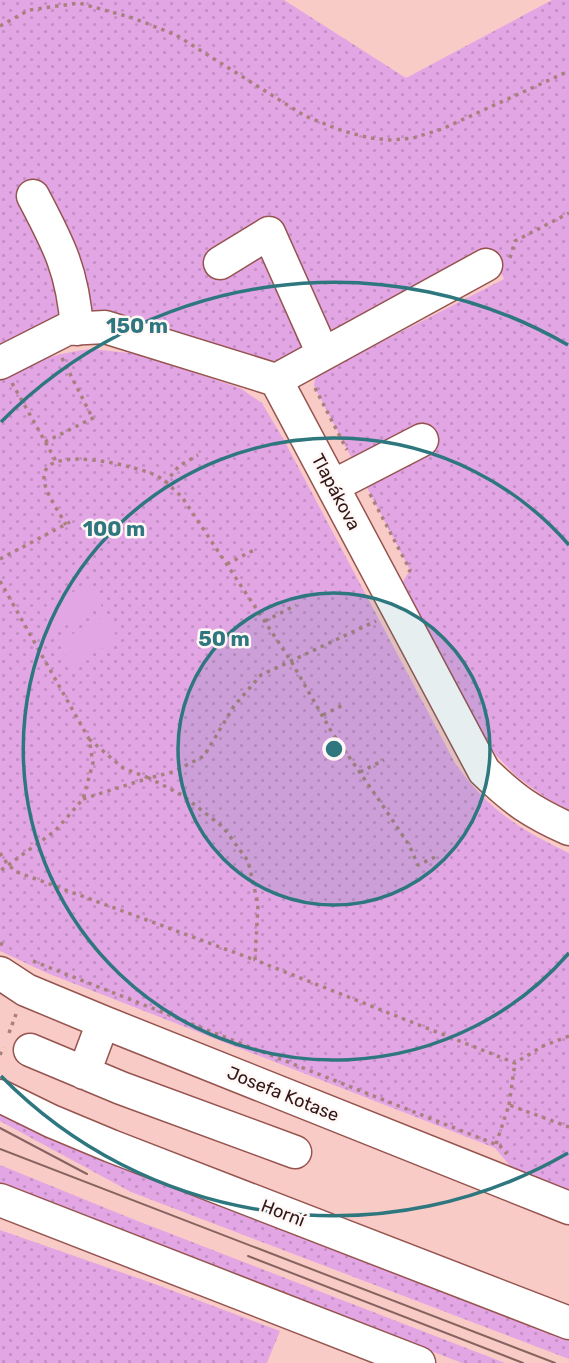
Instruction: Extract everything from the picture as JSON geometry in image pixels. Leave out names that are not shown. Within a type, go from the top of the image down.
[{"type":"street","points":[[33,196],[61,247],[75,293],[72,340]]},
{"type":"street","points":[[220,263],[269,233],[319,368]]},
{"type":"street","points":[[72,340],[105,327],[276,380],[319,368],[497,265]]},
{"type":"street","points":[[4,369],[66,329],[72,340]]},
{"type":"street","name":"Tlapákova","points":[[276,380],[346,480],[393,594],[484,771],[533,813],[569,829]]},
{"type":"street","points":[[346,480],[422,440]]},
{"type":"street","name":"Josefa Kotase","points":[[17,968],[103,1021],[569,1208]]},
{"type":"street","points":[[84,1073],[103,1021]]},
{"type":"street","points":[[11,1046],[295,1152]]},
{"type":"street","name":"Horní","points":[[0,1096],[111,1146],[569,1324]]},
{"type":"street","points":[[0,1200],[419,1363]]},
{"type":"path","points":[[0,26],[29,10],[79,3],[133,18],[176,36],[306,116],[342,131],[390,140],[413,138],[442,129],[569,71]]},
{"type":"path","points":[[497,265],[515,242],[569,213]]},
{"type":"path","points":[[46,442],[95,418],[59,353],[72,340]]},
{"type":"path","points":[[83,799],[173,772],[204,756],[234,706],[261,675],[291,661],[393,594],[410,570],[346,480],[314,386],[319,368]]},
{"type":"path","points":[[4,369],[56,461]]},
{"type":"path","points":[[165,482],[179,466],[198,455]]},
{"type":"path","points":[[0,559],[68,524],[45,485],[44,474],[48,466],[56,461],[72,458],[127,465],[158,477],[182,497],[227,564],[291,661],[322,715],[409,845],[418,865],[435,857]]},
{"type":"path","points":[[227,564],[254,550]]},
{"type":"path","points":[[0,581],[89,739],[93,763],[83,799],[55,831],[0,871]]},
{"type":"path","points":[[265,621],[296,605]]},
{"type":"path","points":[[322,715],[343,705]]},
{"type":"path","points":[[89,739],[124,768],[182,795],[223,827],[248,861],[258,904],[255,960]]},
{"type":"path","points":[[360,772],[384,760]]},
{"type":"path","points":[[0,853],[17,872],[255,960],[515,1063]]},
{"type":"path","points":[[0,943],[17,968],[496,1144],[513,1161]]},
{"type":"path","points":[[11,1046],[17,968]]},
{"type":"path","points":[[515,1063],[543,1046],[569,1036]]},
{"type":"path","points":[[496,1144],[509,1105],[515,1063]]},
{"type":"path","points":[[509,1105],[569,1127]]},
{"type":"shaded area","points":[[0,0],[284,0],[406,78],[552,0],[569,0],[569,810],[546,798],[516,776],[496,755],[467,708],[402,583],[410,570],[314,386],[319,374],[504,279],[491,252],[285,359],[265,362],[141,325],[0,346]]},
{"type":"shaded area","points":[[92,349],[138,354],[240,388],[262,403],[455,763],[479,793],[505,816],[535,836],[569,853],[569,1193],[516,1173],[495,1148],[47,973],[0,951],[0,378],[44,359]]},
{"type":"shaded area","points":[[90,583],[102,607],[53,632],[41,609]]},
{"type":"shaded area","points":[[106,616],[118,640],[71,665],[58,642]]},
{"type":"shaded area","points":[[0,1110],[117,1166],[569,1341],[569,1359],[131,1192],[0,1121]]},
{"type":"shaded area","points":[[0,1165],[505,1363],[462,1363],[0,1185]]},
{"type":"shaded area","points":[[0,1230],[280,1331],[267,1363],[0,1363]]},
{"type":"tram line","points":[[0,1128],[87,1174]]},
{"type":"tram line","points":[[0,1149],[555,1363]]},
{"type":"tram line","points":[[248,1256],[523,1363]]}]
